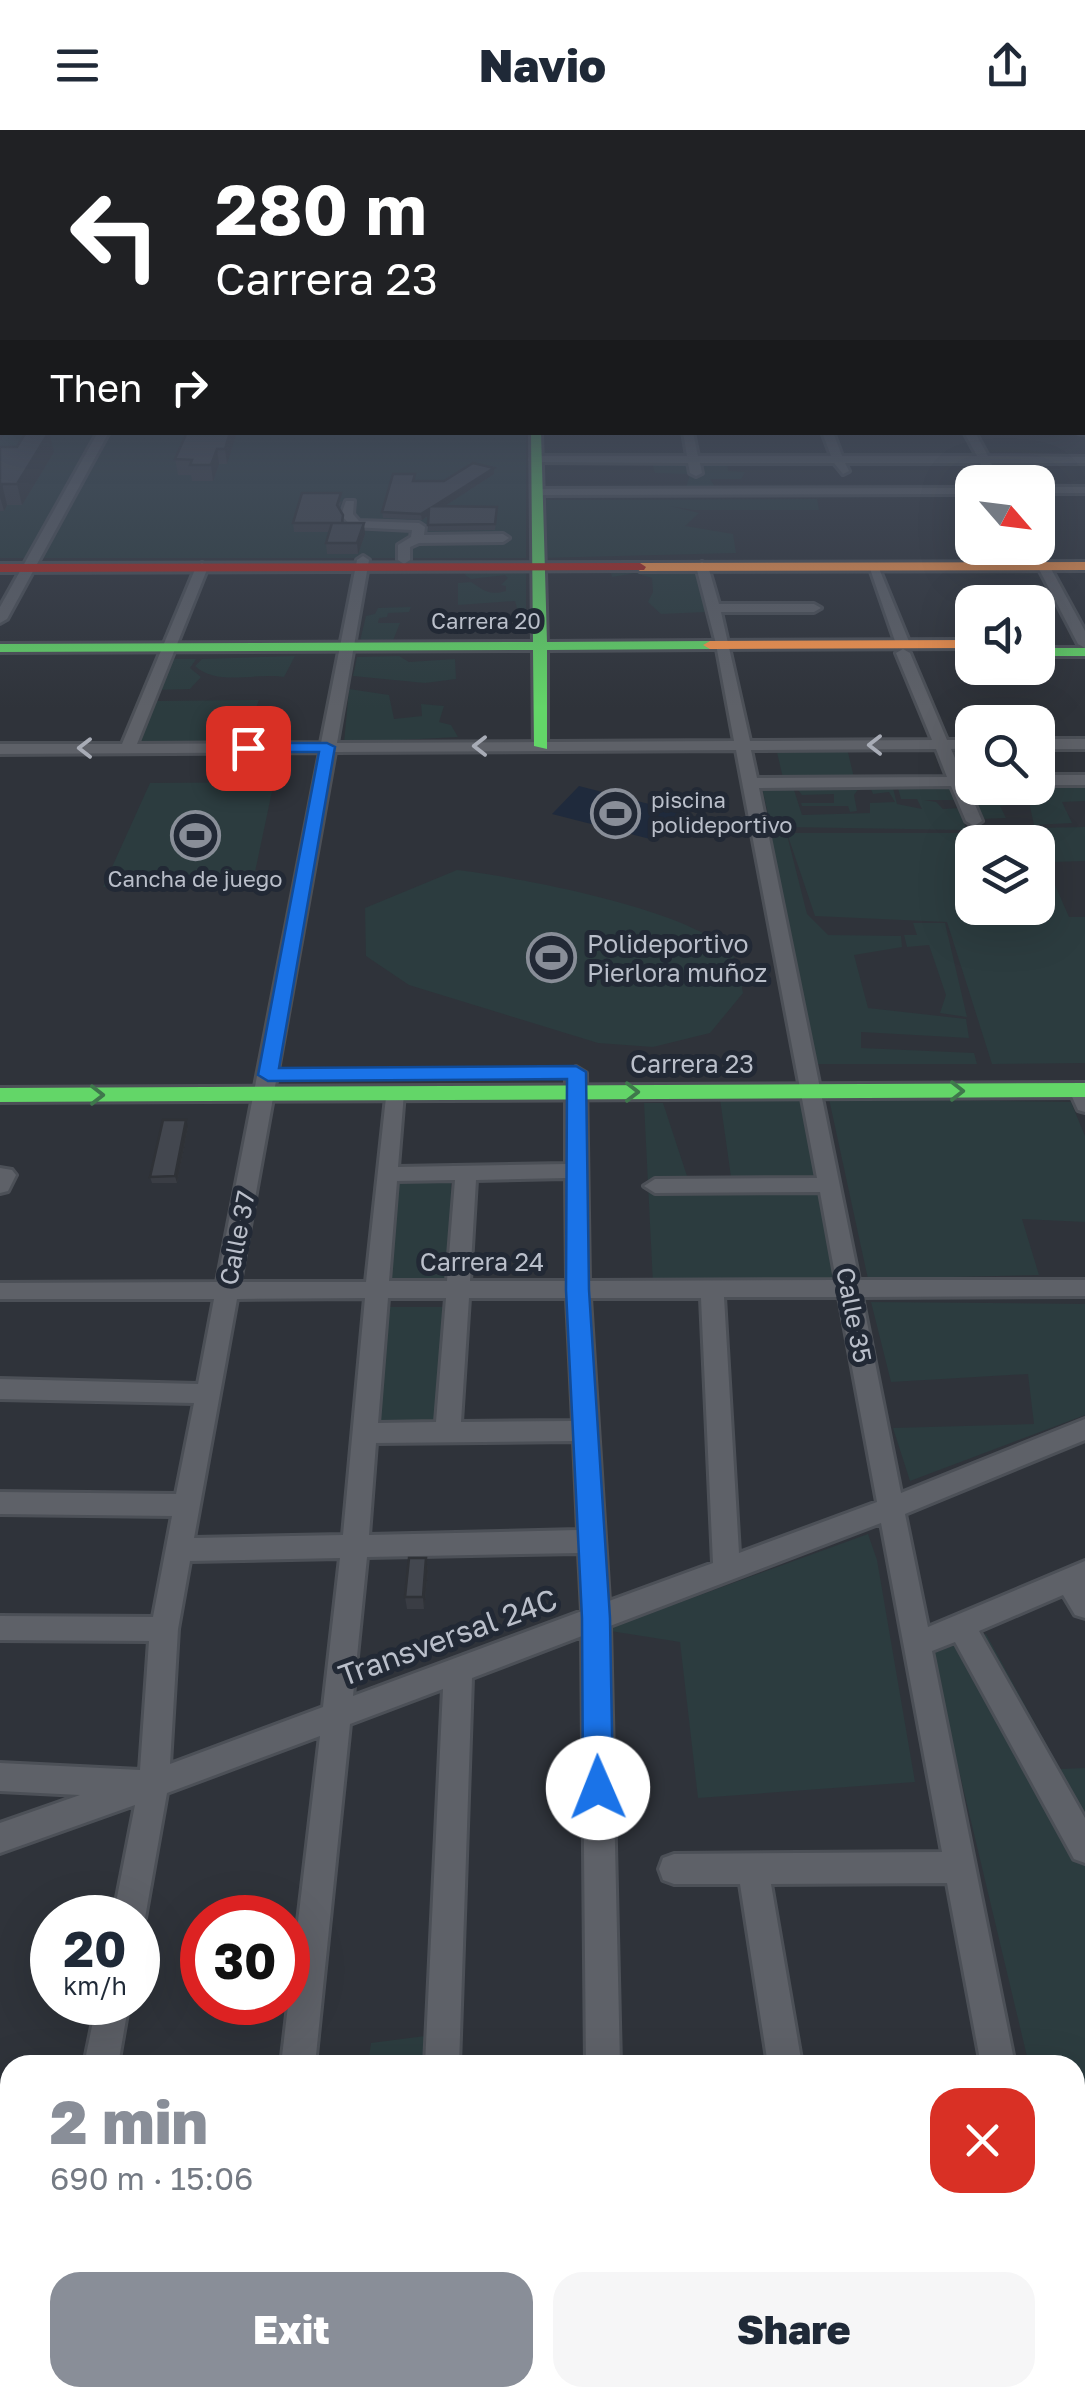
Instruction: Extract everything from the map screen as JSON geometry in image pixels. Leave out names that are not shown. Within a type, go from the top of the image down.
[{"type":"main road","points":[[538,495],[542,746]]},
{"type":"main road","points":[[1055,558],[1085,558]]},
{"type":"main road","points":[[0,564],[955,559]]},
{"type":"main road","points":[[31,564],[202,568],[404,560],[702,566],[955,562]]},
{"type":"main road","points":[[1055,561],[1085,566]]},
{"type":"main road","name":"Carrera 20","points":[[903,649],[955,645]]},
{"type":"main road","points":[[1055,645],[1085,647]]},
{"type":"main road","points":[[1055,650],[1085,647]]},
{"type":"main road","name":"Carrera 20","points":[[0,648],[165,652]]},
{"type":"main road","name":"Carrera 20","points":[[0,657],[724,648],[955,652]]},
{"type":"main road","name":"Carrera 23","points":[[0,1076],[394,1093],[576,1082]]},
{"type":"main road","name":"Carrera 23","points":[[0,1096],[266,1085],[576,1082],[809,1081],[1083,1089]]},
{"type":"street","points":[[0,618],[69,495]]},
{"type":"street","points":[[350,504],[347,515],[356,524],[419,527],[418,539]]},
{"type":"street","points":[[404,560],[404,545],[418,539],[503,538]]},
{"type":"street","name":"Calle 37","points":[[133,1895],[154,1784],[164,1628],[362,564]]},
{"type":"street","points":[[1044,565],[1085,647]]},
{"type":"street","name":"Calle 35","points":[[702,566],[724,648],[996,2055]]},
{"type":"street","points":[[872,566],[942,744],[955,766]]},
{"type":"street","points":[[128,748],[202,568]]},
{"type":"street","points":[[712,608],[814,608]]},
{"type":"street","points":[[0,748],[955,744]]},
{"type":"street","points":[[1055,744],[1085,744]]},
{"type":"street","points":[[1055,780],[1085,780]]},
{"type":"street","points":[[750,783],[955,781]]},
{"type":"street","points":[[970,805],[974,821]]},
{"type":"street","points":[[576,1082],[578,1290],[596,1618],[603,2055]]},
{"type":"street","points":[[299,2055],[355,1544],[380,1290],[394,1093]]},
{"type":"street","points":[[390,1174],[576,1172]]},
{"type":"street","points":[[448,1430],[466,1174]]},
{"type":"street","points":[[0,1175],[5,1175],[0,1186]]},
{"type":"street","points":[[655,1186],[829,1185]]},
{"type":"street","name":"Carrera 24","points":[[0,1291],[1085,1288]]},
{"type":"street","points":[[712,1289],[728,1569]]},
{"type":"street","points":[[0,1389],[208,1394]]},
{"type":"street","name":"Transversal 24C","points":[[0,1838],[891,1508],[1085,1429]]},
{"type":"street","points":[[365,1433],[584,1432]]},
{"type":"street","points":[[0,1503],[187,1505]]},
{"type":"street","points":[[178,1550],[592,1541]]},
{"type":"street","points":[[917,1645],[960,1626],[1080,1587]]},
{"type":"street","points":[[960,1626],[1085,1848]]},
{"type":"street","points":[[0,1628],[164,1628]]},
{"type":"street","points":[[442,2055],[458,1668]]},
{"type":"street","points":[[0,1777],[154,1784]]},
{"type":"street","points":[[674,1869],[960,1867]]},
{"type":"street","points":[[752,1869],[782,2055]]},
{"type":"street","points":[[103,2055],[109,2025]]},
{"type":"shaded area","points":[[0,495],[526,495],[526,558],[0,558]]},
{"type":"shaded area","points":[[817,499],[819,510],[693,510],[670,506],[699,513],[685,526],[733,534],[736,553],[541,558],[541,500]]},
{"type":"shaded area","points":[[526,568],[526,613],[518,612],[515,601],[458,605],[458,583],[471,582],[490,592],[506,591],[506,586],[501,585],[508,578],[505,575],[471,579],[465,575],[467,570]]},
{"type":"shaded area","points":[[696,569],[705,612],[661,614],[648,602],[653,592],[652,578],[635,573],[612,577],[610,570]]},
{"type":"shaded area","points":[[411,607],[409,612],[388,613],[387,617],[379,618],[378,623],[400,623],[392,643],[360,641],[366,616],[375,614],[378,608]]},
{"type":"shaded area","points":[[295,656],[284,677],[215,676],[195,666],[202,659]]},
{"type":"shaded area","points":[[399,656],[409,662],[455,659],[456,679],[425,683],[353,676],[357,657]]},
{"type":"shaded area","points":[[168,659],[196,659],[190,668],[201,677],[190,689],[153,690]]},
{"type":"shaded area","points":[[349,689],[389,695],[394,719],[422,716],[421,704],[444,706],[439,722],[451,725],[458,737],[344,743]]},
{"type":"shaded area","points":[[259,700],[244,743],[137,743],[156,701]]},
{"type":"shaded area","points":[[776,748],[847,748],[854,778],[783,778]]},
{"type":"shaded area","name":"Cancha de juego","points":[[274,782],[251,891],[103,887],[150,783]]},
{"type":"shaded area","points":[[892,784],[897,804],[922,809],[917,799],[901,799],[897,785],[951,786],[955,800],[924,800],[936,802],[943,809],[961,808],[965,825],[955,825],[955,830],[785,827],[807,914],[828,935],[901,936],[902,947],[854,955],[868,1008],[966,1019],[969,1038],[861,1032],[861,1048],[974,1053],[977,1064],[814,1064],[770,829],[778,827],[771,827],[762,788],[794,790],[802,815],[870,813],[870,803],[895,802],[889,792],[873,794],[870,787],[859,788],[854,795],[857,811],[850,812],[848,806],[802,806],[801,803],[834,803],[834,794],[802,795],[795,786]]},
{"type":"shaded area","points":[[1055,784],[1085,784],[1085,801],[1062,802],[1072,823],[1034,825],[1030,805],[1055,805]]},
{"type":"shaded area","points":[[974,805],[1009,805],[1000,806],[1006,818],[979,819]]},
{"type":"shaded area","points":[[1085,827],[1085,861],[1055,862],[1055,828]]},
{"type":"shaded area","points":[[787,833],[955,833],[955,925],[1055,925],[1055,885],[1069,917],[1085,917],[1085,1063],[992,1064],[947,922],[815,916]]},
{"type":"shaded area","name":"Polideportivo Pierlora muñoz","points":[[457,870],[564,889],[653,912],[692,927],[721,944],[737,962],[743,993],[710,1033],[653,1047],[598,1043],[409,985],[366,956],[365,908]]},
{"type":"shaded area","points":[[913,923],[945,923],[967,1017],[940,1013],[946,995],[929,945],[907,947],[904,935],[917,935]]},
{"type":"shaded area","points":[[802,1098],[837,1283],[653,1284],[644,1103],[663,1103],[689,1182],[731,1177],[720,1099]]},
{"type":"shaded area","points":[[829,1099],[1071,1102],[1085,1136],[1085,1222],[1022,1219],[1039,1275],[868,1279]]},
{"type":"shaded area","points":[[451,1181],[450,1283],[386,1285],[392,1183]]},
{"type":"shaded area","points":[[871,1302],[1085,1304],[1085,1415],[910,1481],[893,1428],[1034,1424],[1028,1374],[891,1382]]},
{"type":"shaded area","points":[[383,1307],[445,1307],[437,1430],[371,1430]]},
{"type":"shaded area","points":[[868,1534],[877,1560],[915,1782],[698,1798],[680,1642],[604,1630]]},
{"type":"shaded area","points":[[986,1634],[1060,1769],[1085,1768],[1085,2055],[1027,2055],[931,1653]]},
{"type":"shaded area","points":[[425,2036],[424,2055],[369,2055],[371,2043]]},
{"type":"water","name":"piscina polideportivo","points":[[579,786],[680,812],[654,840],[552,814]]},
{"type":"building","points":[[301,495],[340,495],[337,505],[343,515],[342,523],[293,523]]},
{"type":"building","points":[[387,495],[451,495],[434,506],[497,507],[495,524],[428,525],[429,509],[421,514],[382,512]]},
{"type":"building","points":[[332,523],[364,523],[357,543],[326,543]]},
{"type":"building","points":[[163,1120],[186,1120],[175,1176],[150,1177]]},
{"type":"building","points":[[409,1558],[426,1558],[423,1597],[405,1597]]},
{"type":"traffic: fast","points":[[537,495],[542,746]]},
{"type":"traffic: fast","points":[[0,648],[710,645]]},
{"type":"traffic: fast","points":[[1055,652],[1085,652]]},
{"type":"traffic: fast","points":[[0,1095],[1085,1090]]},
{"type":"traffic: slow","points":[[640,567],[1085,566]]},
{"type":"traffic: slow","points":[[710,645],[955,644]]},
{"type":"traffic: jam","points":[[0,568],[640,567]]},
{"type":"place","name":"piscina polideportivo","points":[[616,813]]},
{"type":"place","name":"Cancha de juego","points":[[195,835]]},
{"type":"place","name":"Polideportivo Pierlora muñoz","points":[[552,958]]},
{"type":"route","points":[[248,748],[327,747],[268,1075],[576,1072],[578,1290],[596,1618],[598,1788]]}]
